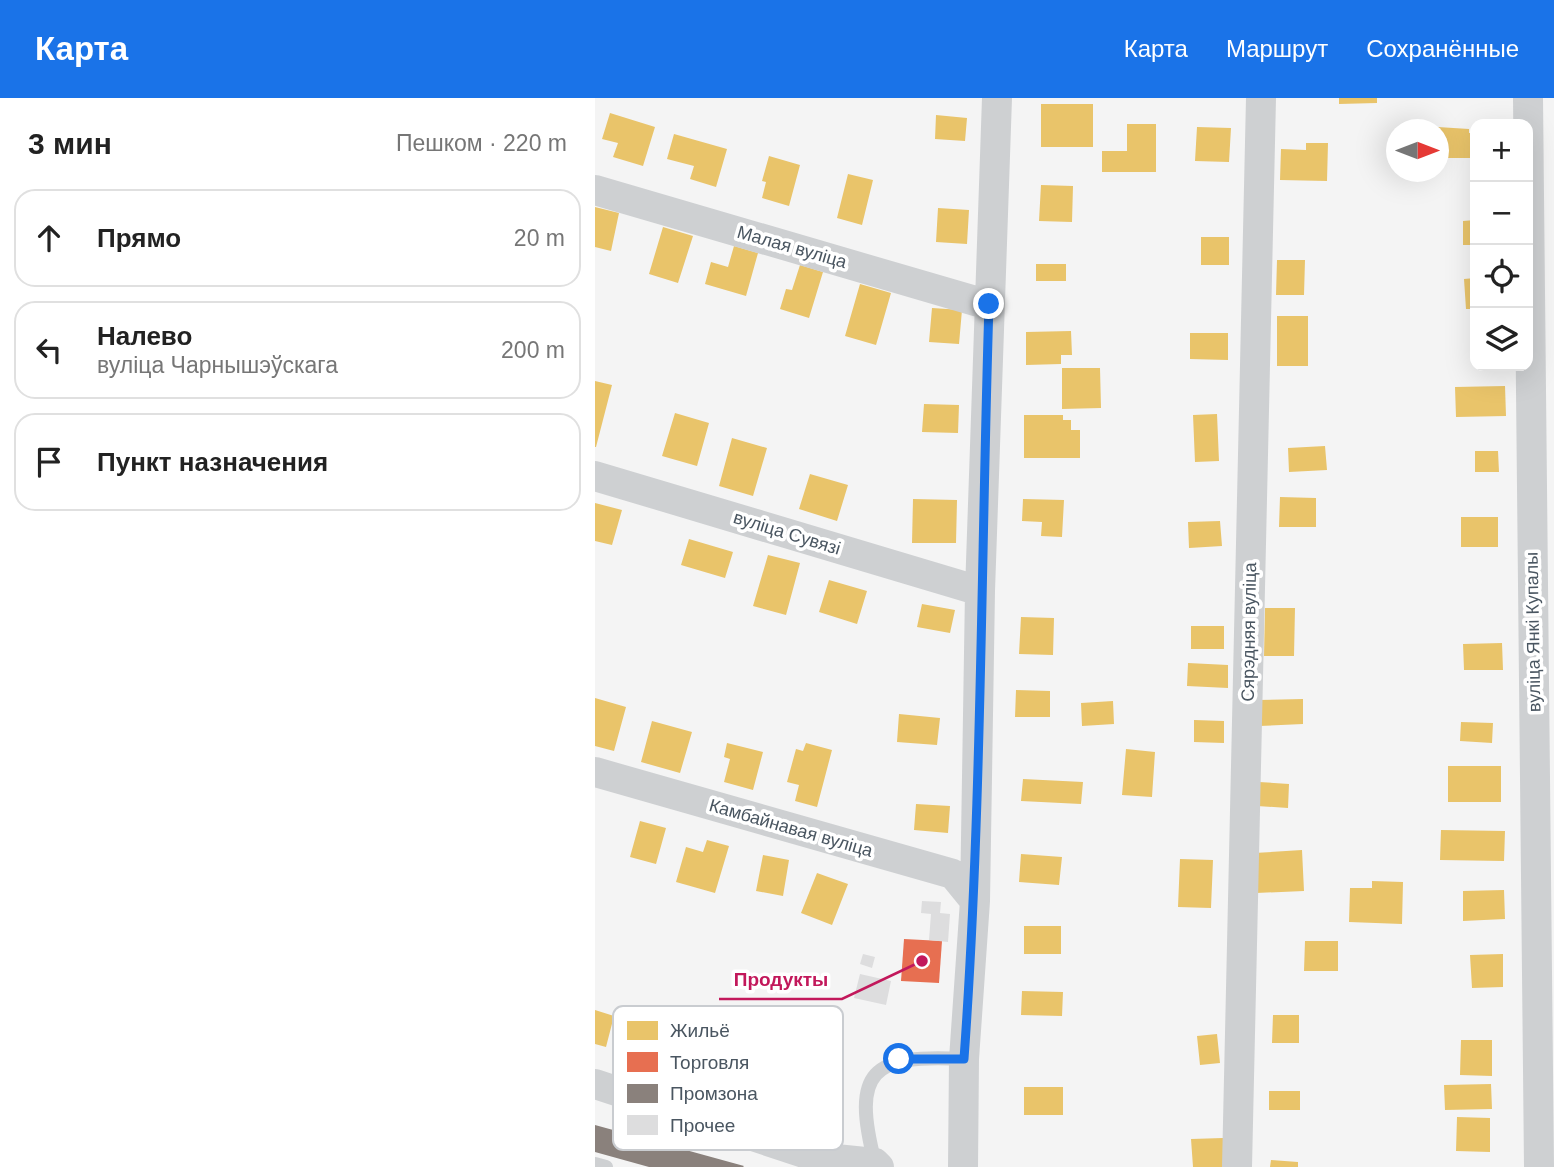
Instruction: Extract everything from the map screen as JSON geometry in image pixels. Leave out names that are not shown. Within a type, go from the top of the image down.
[{"type":"street","points":[[963,1167],[964,1059],[975,901],[980,591],[997,98]]},
{"type":"street","name":"Сярэдняя вуліца","points":[[1237,1167],[1261,98]]},
{"type":"street","name":"вуліца Янкі Купалы","points":[[1528,98],[1539,1167]]},
{"type":"street","name":"Малая вуліца","points":[[595,190],[989,304]]},
{"type":"street","name":"вуліца Сувязі","points":[[595,476],[980,591]]},
{"type":"street","name":"Камбайнавая вуліца","points":[[595,772],[953,874],[975,901]]},
{"type":"street","points":[[595,1084],[613,1090]]},
{"type":"street","points":[[780,1150],[814,1162],[877,1165]]},
{"type":"lane","points":[[877,1165],[866,1127],[864,1096],[878,1071],[899,1059],[964,1059]]},
{"type":"lane","points":[[595,1164],[606,1167]]},
{"type":"building: Жильё","points":[[1339,98],[1377,98],[1377,103],[1339,104]]},
{"type":"building: Жильё","points":[[1041,104],[1093,104],[1093,147],[1041,147]]},
{"type":"building: Жильё","points":[[610,113],[655,127],[643,166],[613,157],[618,143],[602,139]]},
{"type":"building: Жильё","points":[[936,115],[967,118],[965,141],[935,139]]},
{"type":"building: Жильё","points":[[1127,124],[1156,124],[1156,172],[1102,172],[1102,151],[1127,151]]},
{"type":"building: Жильё","points":[[1197,127],[1231,128],[1229,162],[1195,161]]},
{"type":"building: Жильё","points":[[1449,128],[1469,129],[1470,158],[1449,158]]},
{"type":"building: Жильё","points":[[674,134],[727,149],[716,187],[690,179],[694,166],[667,159]]},
{"type":"building: Жильё","points":[[1306,143],[1328,143],[1327,181],[1280,180],[1281,149],[1306,150]]},
{"type":"building: Жильё","points":[[769,156],[800,165],[789,206],[762,198],[766,182],[762,181]]},
{"type":"building: Жильё","points":[[848,174],[873,180],[862,225],[837,218]]},
{"type":"building: Жильё","points":[[1041,185],[1073,186],[1072,222],[1039,221]]},
{"type":"building: Жильё","points":[[595,207],[619,213],[611,251],[595,247]]},
{"type":"building: Жильё","points":[[938,208],[969,210],[967,244],[936,242]]},
{"type":"building: Жильё","points":[[1470,220],[1470,245],[1463,245],[1463,221]]},
{"type":"building: Жильё","points":[[663,227],[693,236],[678,283],[649,274]]},
{"type":"building: Жильё","points":[[1201,237],[1229,237],[1229,265],[1201,265]]},
{"type":"building: Жильё","points":[[734,246],[758,253],[746,296],[705,284],[711,262],[728,267]]},
{"type":"building: Жильё","points":[[1277,260],[1305,260],[1304,295],[1276,295]]},
{"type":"building: Жильё","points":[[1036,264],[1066,264],[1066,281],[1036,281]]},
{"type":"building: Жильё","points":[[800,265],[823,272],[809,318],[780,309],[786,289],[792,290]]},
{"type":"building: Жильё","points":[[1470,278],[1470,309],[1466,309],[1464,279]]},
{"type":"building: Жильё","points":[[860,284],[891,293],[876,345],[845,336]]},
{"type":"building: Жильё","points":[[932,308],[962,310],[959,344],[929,342]]},
{"type":"building: Жильё","points":[[1277,316],[1308,316],[1308,366],[1277,366]]},
{"type":"building: Жильё","points":[[1071,331],[1072,355],[1061,355],[1061,364],[1026,365],[1026,332]]},
{"type":"building: Жильё","points":[[1190,333],[1228,333],[1228,360],[1190,359]]},
{"type":"building: Жильё","points":[[1062,368],[1100,368],[1101,408],[1062,409]]},
{"type":"building: Жильё","points":[[595,381],[612,385],[596,447],[595,447]]},
{"type":"building: Жильё","points":[[1505,386],[1506,416],[1456,417],[1455,387]]},
{"type":"building: Жильё","points":[[924,404],[959,405],[958,433],[922,432]]},
{"type":"building: Жильё","points":[[675,413],[709,423],[697,466],[662,456]]},
{"type":"building: Жильё","points":[[1217,414],[1219,461],[1195,462],[1193,415]]},
{"type":"building: Жильё","points":[[1024,415],[1063,415],[1063,420],[1071,420],[1071,430],[1080,430],[1080,458],[1024,458]]},
{"type":"building: Жильё","points":[[732,438],[767,448],[753,496],[719,486]]},
{"type":"building: Жильё","points":[[1325,446],[1327,470],[1289,472],[1288,448]]},
{"type":"building: Жильё","points":[[1475,451],[1498,451],[1499,472],[1475,472]]},
{"type":"building: Жильё","points":[[810,474],[848,485],[837,521],[799,509]]},
{"type":"building: Жильё","points":[[1280,497],[1316,498],[1316,527],[1279,527]]},
{"type":"building: Жильё","points":[[913,499],[957,500],[956,543],[912,543]]},
{"type":"building: Жильё","points":[[1023,499],[1064,500],[1062,537],[1041,536],[1042,522],[1022,521]]},
{"type":"building: Жильё","points":[[595,503],[622,510],[612,545],[595,541]]},
{"type":"building: Жильё","points":[[1461,517],[1498,517],[1498,547],[1461,547]]},
{"type":"building: Жильё","points":[[1220,521],[1222,546],[1189,548],[1188,522]]},
{"type":"building: Жильё","points":[[689,539],[733,552],[725,578],[681,565]]},
{"type":"building: Жильё","points":[[768,555],[800,563],[786,615],[753,606]]},
{"type":"building: Жильё","points":[[829,580],[867,591],[857,624],[819,612]]},
{"type":"building: Жильё","points":[[922,604],[955,610],[950,633],[917,627]]},
{"type":"building: Жильё","points":[[1265,608],[1295,608],[1294,656],[1264,656]]},
{"type":"building: Жильё","points":[[1021,617],[1054,618],[1053,655],[1019,654]]},
{"type":"building: Жильё","points":[[1191,626],[1224,626],[1224,649],[1191,649]]},
{"type":"building: Жильё","points":[[1502,643],[1503,670],[1464,670],[1463,644]]},
{"type":"building: Жильё","points":[[1188,663],[1228,665],[1228,688],[1187,686]]},
{"type":"building: Жильё","points":[[1016,690],[1050,691],[1050,717],[1015,717]]},
{"type":"building: Жильё","points":[[595,698],[626,707],[614,751],[595,746]]},
{"type":"building: Жильё","points":[[1303,699],[1303,724],[1259,726],[1258,700]]},
{"type":"building: Жильё","points":[[1113,701],[1114,724],[1082,726],[1081,703]]},
{"type":"building: Жильё","points":[[899,714],[940,718],[937,745],[897,742]]},
{"type":"building: Жильё","points":[[1194,720],[1224,721],[1224,743],[1194,742]]},
{"type":"building: Жильё","points":[[652,721],[692,732],[680,773],[641,762]]},
{"type":"building: Жильё","points":[[1461,722],[1493,723],[1492,743],[1460,741]]},
{"type":"building: Жильё","points":[[727,743],[763,752],[753,790],[724,782],[730,759],[724,757]]},
{"type":"building: Жильё","points":[[806,743],[832,750],[817,807],[795,801],[799,785],[787,782],[796,749],[803,751]]},
{"type":"building: Жильё","points":[[1126,749],[1155,752],[1152,797],[1122,795]]},
{"type":"building: Жильё","points":[[1448,766],[1501,766],[1501,802],[1448,802]]},
{"type":"building: Жильё","points":[[1023,779],[1083,782],[1081,804],[1021,801]]},
{"type":"building: Жильё","points":[[1259,782],[1289,784],[1288,808],[1257,806]]},
{"type":"building: Жильё","points":[[916,804],[950,806],[948,833],[914,830]]},
{"type":"building: Жильё","points":[[640,821],[666,828],[656,864],[630,857]]},
{"type":"building: Жильё","points":[[1441,830],[1505,831],[1504,861],[1440,860]]},
{"type":"building: Жильё","points":[[707,840],[729,846],[715,893],[676,882],[686,847],[703,852]]},
{"type":"building: Жильё","points":[[1302,850],[1304,891],[1256,893],[1254,853]]},
{"type":"building: Жильё","points":[[1021,854],[1062,857],[1059,885],[1019,882]]},
{"type":"building: Жильё","points":[[763,855],[789,860],[783,896],[756,891]]},
{"type":"building: Жильё","points":[[1180,859],[1213,860],[1211,908],[1178,907]]},
{"type":"building: Жильё","points":[[817,873],[848,884],[832,925],[801,913]]},
{"type":"building: Жильё","points":[[1372,881],[1403,882],[1402,924],[1349,922],[1350,888],[1372,888]]},
{"type":"building: Жильё","points":[[1504,890],[1505,919],[1463,921],[1463,891]]},
{"type":"building: Жильё","points":[[1024,926],[1061,926],[1061,954],[1024,954]]},
{"type":"building: Жильё","points":[[1305,941],[1338,941],[1338,971],[1304,971]]},
{"type":"building: Жильё","points":[[1503,954],[1503,987],[1472,988],[1470,955]]},
{"type":"building: Жильё","points":[[1022,991],[1063,992],[1062,1016],[1021,1015]]},
{"type":"building: Жильё","points":[[595,1010],[613,1016],[613,1020],[606,1047],[595,1044]]},
{"type":"building: Жильё","points":[[1273,1015],[1299,1015],[1299,1043],[1272,1043]]},
{"type":"building: Жильё","points":[[1217,1034],[1220,1063],[1200,1065],[1197,1036]]},
{"type":"building: Жильё","points":[[1461,1040],[1492,1040],[1492,1076],[1460,1075]]},
{"type":"building: Жильё","points":[[1491,1084],[1492,1109],[1445,1110],[1444,1085]]},
{"type":"building: Жильё","points":[[1024,1087],[1063,1087],[1063,1115],[1024,1115]]},
{"type":"building: Жильё","points":[[1269,1091],[1300,1091],[1300,1110],[1269,1110]]},
{"type":"building: Жильё","points":[[1457,1117],[1490,1118],[1490,1152],[1456,1151]]},
{"type":"building: Жильё","points":[[1223,1138],[1224,1167],[1193,1167],[1191,1139]]},
{"type":"building: Жильё","points":[[1271,1160],[1298,1162],[1298,1167],[1270,1167]]},
{"type":"building: Торговля","points":[[904,939],[942,941],[939,983],[901,981]]},
{"type":"building: Промзона","points":[[595,1125],[613,1130],[613,1150],[686,1150],[744,1166],[649,1167],[595,1152]]},
{"type":"building: Прочее","points":[[922,901],[941,902],[940,913],[950,914],[948,942],[929,940],[931,914],[921,913]]},
{"type":"building: Прочее","points":[[863,954],[875,957],[872,968],[860,964]]},
{"type":"building: Прочее","points":[[860,974],[891,981],[886,1005],[854,998]]},
{"type":"place","name":"Продукты","points":[[922,961]]},
{"type":"route","points":[[899,1059],[964,1059],[975,901],[980,591],[989,304]]}]
